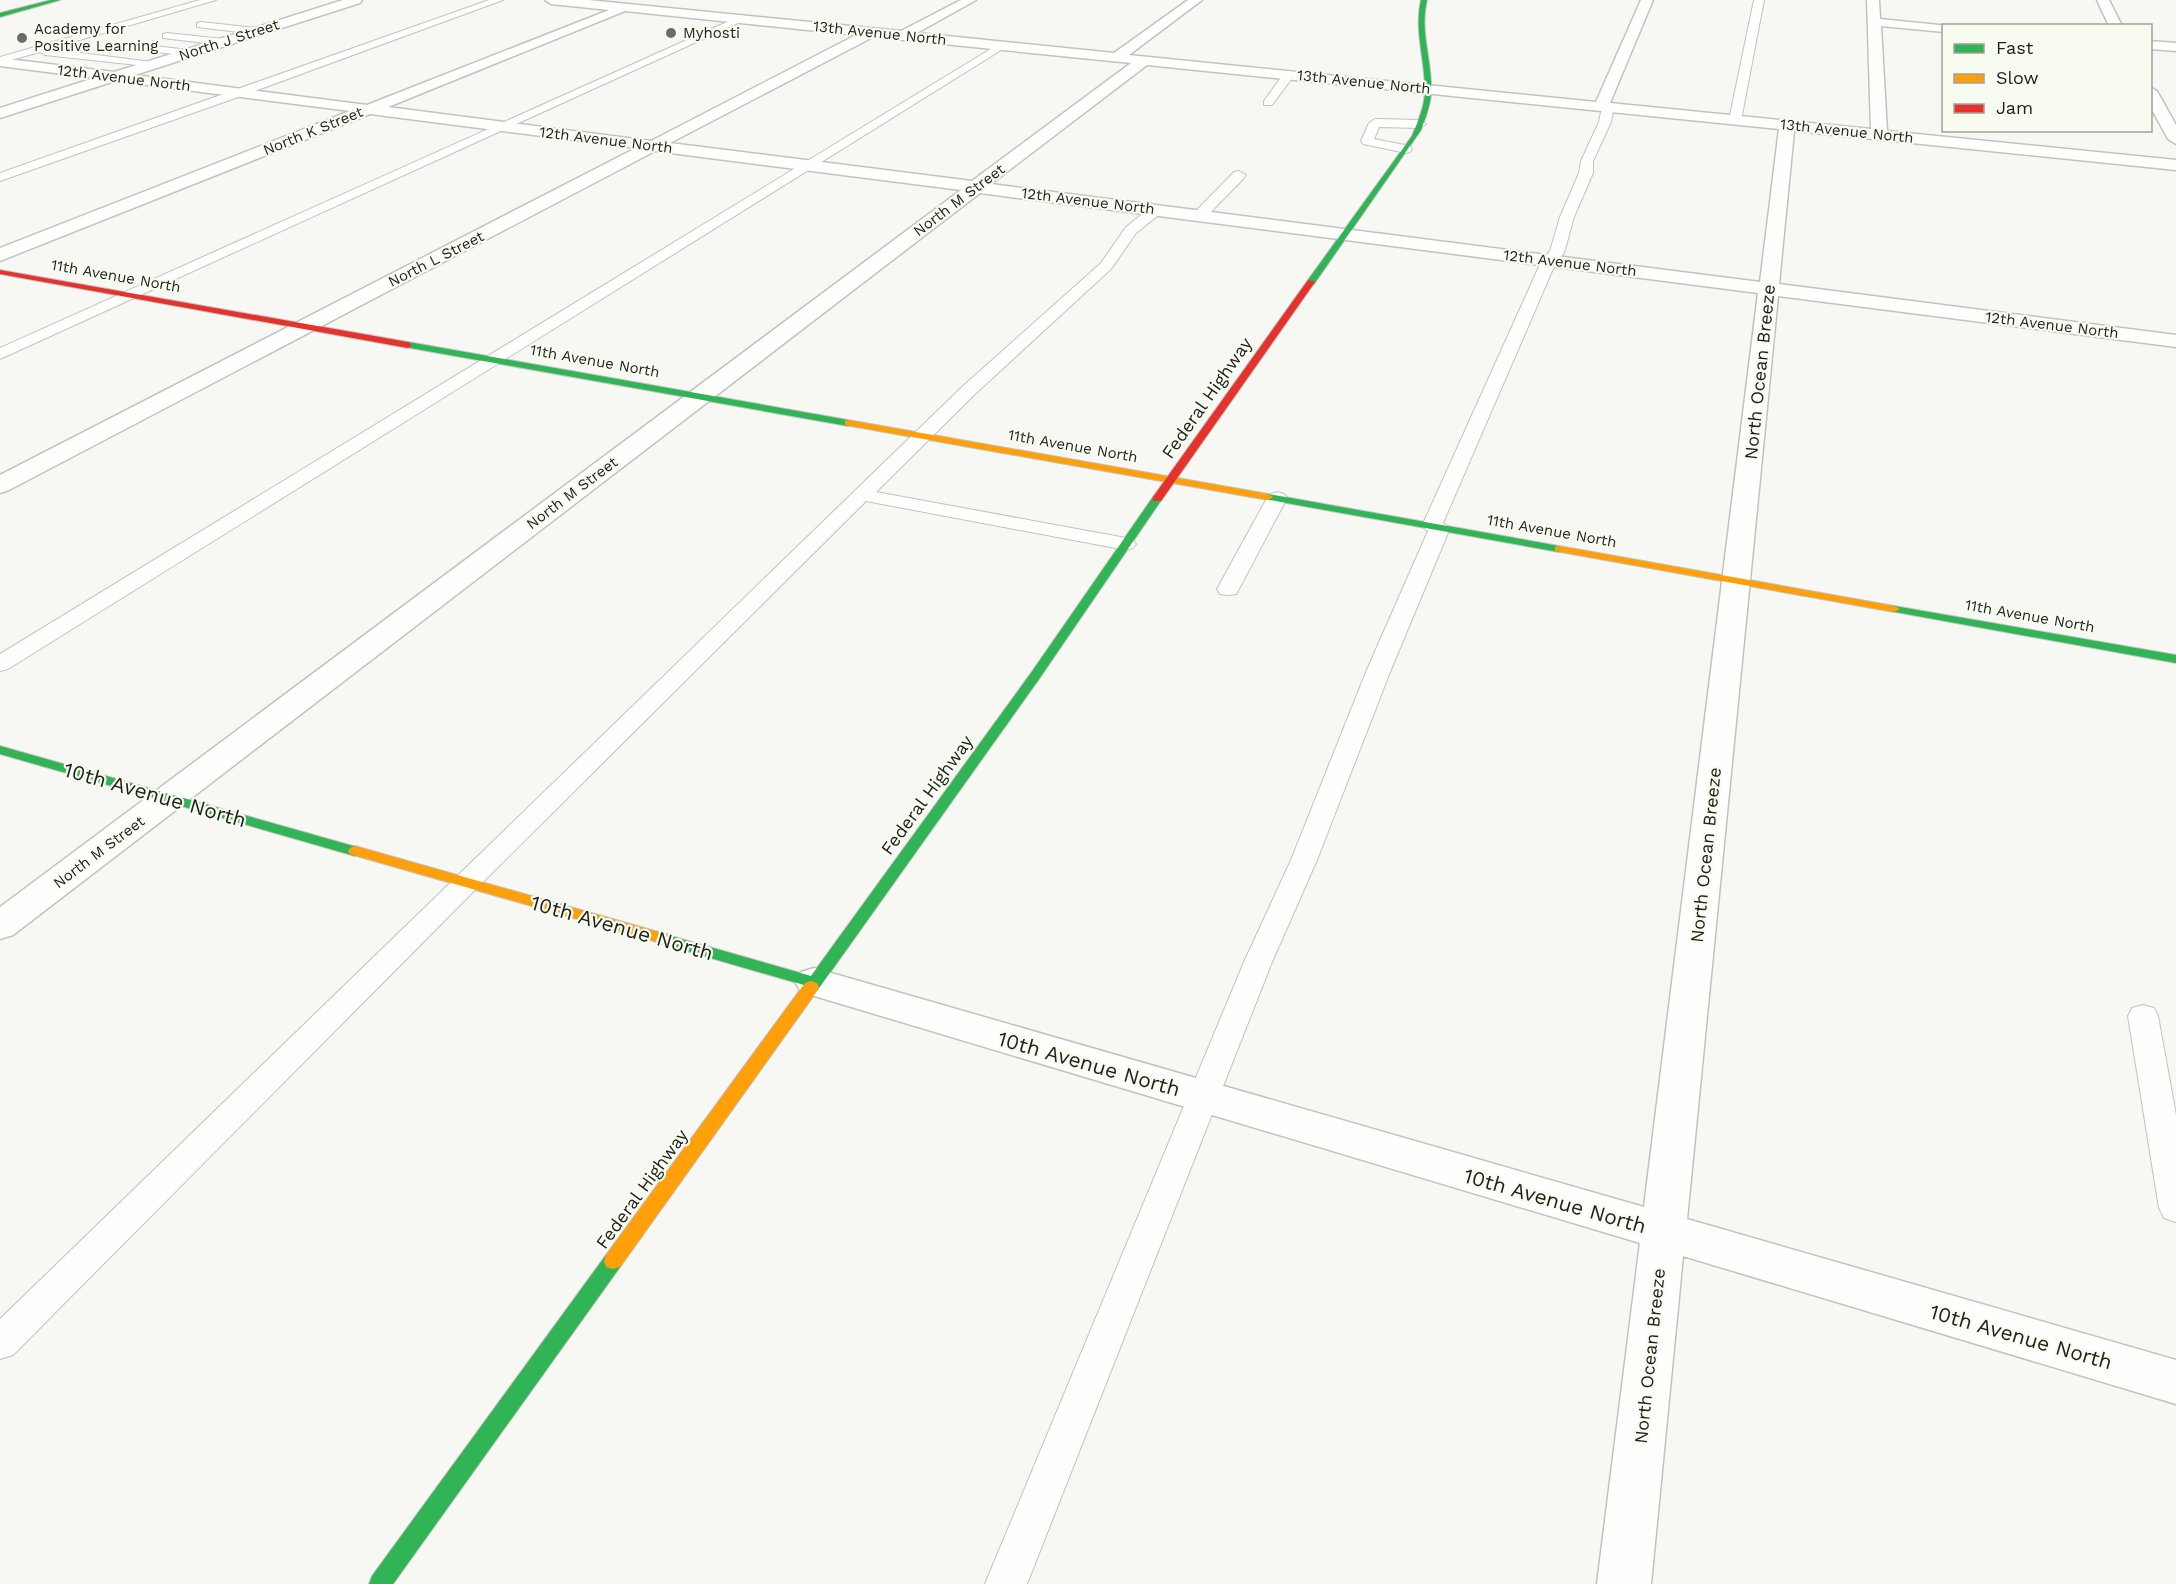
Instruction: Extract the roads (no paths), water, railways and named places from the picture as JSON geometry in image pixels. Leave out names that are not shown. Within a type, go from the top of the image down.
[{"type":"main road","points":[[0,15],[57,0]]},
{"type":"main road","name":"Federal Highway","points":[[380,1584],[1035,676],[1171,479],[1406,149],[1420,124],[1428,88],[1418,31],[1418,18],[1424,0]]},
{"type":"main road","name":"11th Avenue North","points":[[0,272],[2176,659]]},
{"type":"main road","name":"10th Avenue North","points":[[0,750],[814,982]]},
{"type":"street","name":"North J Street","points":[[0,114],[356,0]]},
{"type":"street","name":"13th Avenue North","points":[[551,0],[1787,125],[2174,168]]},
{"type":"street","points":[[904,35],[970,0]]},
{"type":"street","points":[[1117,57],[1196,0]]},
{"type":"street","points":[[1605,107],[1647,0]]},
{"type":"street","points":[[1873,0],[1879,135]]},
{"type":"street","points":[[2103,0],[2115,24]]},
{"type":"street","points":[[708,16],[735,4]]},
{"type":"street","name":"North K Street","points":[[0,255],[626,8]]},
{"type":"street","points":[[1874,22],[1942,28]]},
{"type":"street","name":"North L Street","points":[[0,485],[872,32]]},
{"type":"street","points":[[2152,45],[2176,47]]},
{"type":"street","name":"North M Street","points":[[0,926],[1144,60]]},
{"type":"street","name":"12th Avenue North","points":[[0,61],[2176,340]]},
{"type":"street","points":[[2152,93],[2176,139]]},
{"type":"street","name":"North Ocean Breeze","points":[[1624,1584],[1787,125]]},
{"type":"street","name":"10th Avenue North","points":[[814,982],[2176,1382]]},
{"type":"lane","points":[[0,61],[211,0]]},
{"type":"lane","points":[[0,177],[498,0]]},
{"type":"lane","points":[[1735,120],[1759,0]]},
{"type":"lane","points":[[147,18],[257,31]]},
{"type":"lane","points":[[0,354],[742,19]]},
{"type":"lane","points":[[110,29],[224,42]]},
{"type":"lane","points":[[75,39],[189,53]]},
{"type":"lane","points":[[0,664],[1002,45]]},
{"type":"lane","points":[[34,51],[152,65]]},
{"type":"lane","points":[[1268,103],[1289,74]]},
{"type":"lane","points":[[1006,1584],[1258,962],[1304,860],[1436,527],[1549,260],[1557,253],[1567,217],[1586,173],[1587,161],[1605,122],[1605,107]]},
{"type":"lane","points":[[1406,149],[1367,141],[1376,123],[1420,124]]},
{"type":"lane","points":[[1200,216],[1239,176]]},
{"type":"lane","points":[[0,1343],[465,883],[923,436],[1106,266],[1131,230],[1156,210]]},
{"type":"lane","points":[[863,495],[1126,544]]},
{"type":"lane","points":[[1228,589],[1277,498]]},
{"type":"lane","points":[[2143,1016],[2176,1208]]},
{"type":"place","name":"Myhosti","points":[[671,33]]},
{"type":"place","name":"Academy for Positive Learning","points":[[22,38]]}]
